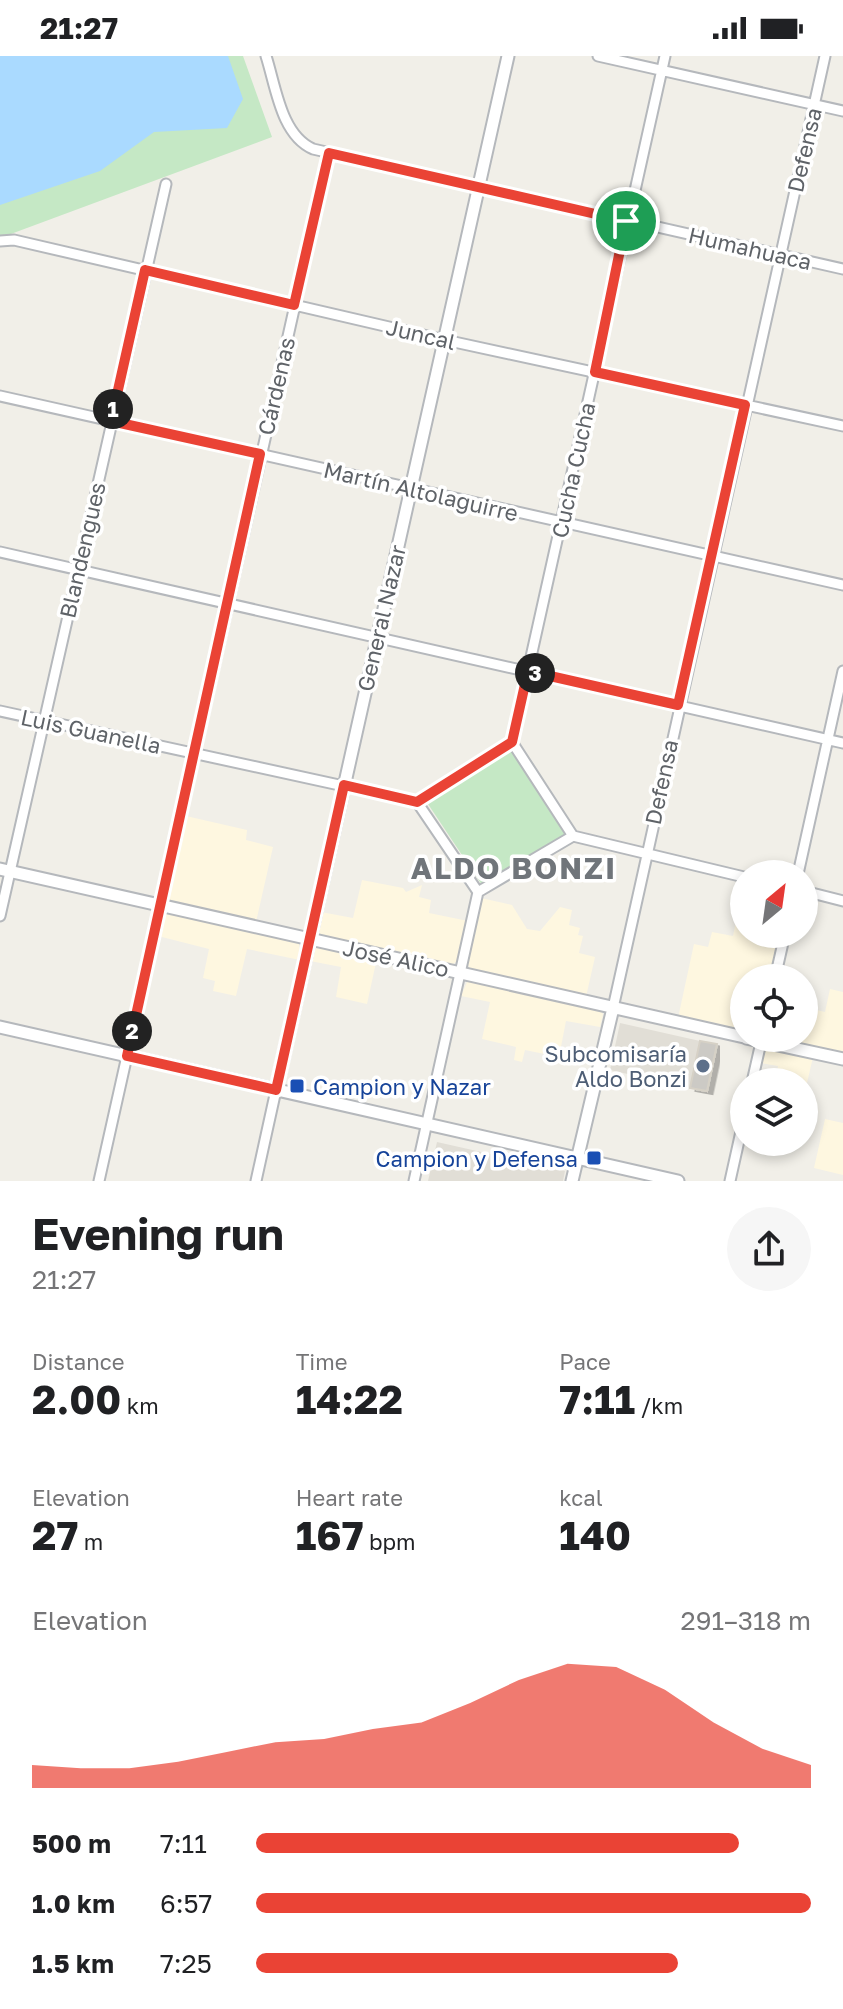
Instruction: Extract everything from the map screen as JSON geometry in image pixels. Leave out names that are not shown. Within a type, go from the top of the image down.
[{"type":"street","name":"Humahuaca","points":[[266,56],[289,129],[302,144],[329,153],[843,269]]},
{"type":"street","name":"General Nazar","points":[[256,1181],[508,56]]},
{"type":"street","points":[[598,56],[843,111]]},
{"type":"street","name":"Cucha Cucha","points":[[512,742],[665,56]]},
{"type":"street","name":"Defensa","points":[[572,1181],[825,56]]},
{"type":"street","name":"Cárdenas","points":[[99,1181],[329,153]]},
{"type":"street","name":"Blandengues","points":[[0,916],[5,870],[44,721],[166,184]]},
{"type":"street","name":"Juncal","points":[[0,241],[14,240],[445,340],[843,426]]},
{"type":"street","name":"Martín Altolaguirre","points":[[0,396],[843,585]]},
{"type":"street","points":[[0,552],[843,743]]},
{"type":"street","points":[[801,860],[843,671]]},
{"type":"street","name":"Luis Guanella","points":[[0,711],[417,802]]},
{"type":"street","points":[[414,1181],[478,892],[417,802],[512,742],[573,836],[730,874]]},
{"type":"street","points":[[478,892],[573,836]]},
{"type":"street","name":"José Alico","points":[[5,870],[730,1035]]},
{"type":"street","points":[[818,895],[843,901]]},
{"type":"street","points":[[0,1027],[678,1181]]},
{"type":"street","name":"José Alico","points":[[813,1052],[843,1059]]},
{"type":"street","points":[[730,1181],[736,1156]]},
{"type":"shaded area","points":[[186,816],[247,830],[246,840],[273,847],[256,922],[168,899]]},
{"type":"shaded area","points":[[362,880],[403,888],[406,892],[422,885],[419,897],[431,900],[429,913],[468,921],[458,961],[451,965],[322,938],[318,931],[321,912],[353,918]]},
{"type":"shaded area","points":[[481,898],[512,905],[527,929],[540,931],[560,907],[572,910],[569,925],[580,928],[578,935],[583,936],[579,953],[595,957],[586,997],[471,971],[467,963]]},
{"type":"shaded area","points":[[169,912],[299,942],[300,960],[247,949],[236,996],[213,991],[215,981],[203,978],[209,949],[158,936],[162,916]]},
{"type":"shaded area","points":[[712,932],[730,935],[730,948],[777,948],[773,964],[730,964],[730,1030],[678,1018],[694,944],[708,947]]},
{"type":"shaded area","points":[[318,946],[377,958],[367,1004],[336,997],[341,967],[310,961],[313,948]]},
{"type":"shaded area","points":[[468,980],[599,1009],[603,1014],[600,1027],[566,1021],[559,1057],[525,1050],[522,1062],[514,1060],[516,1047],[482,1039],[490,1002],[461,996]]},
{"type":"shaded area","points":[[830,989],[843,992],[843,1054],[818,1048],[818,1010],[825,1012]]},
{"type":"shaded area","points":[[620,1023],[700,1041],[690,1088],[610,1070]]},
{"type":"shaded area","points":[[764,1052],[789,1052],[813,1057],[810,1068],[778,1068],[761,1063]]},
{"type":"shaded area","points":[[825,1119],[843,1123],[843,1175],[814,1168]]},
{"type":"shaded area","points":[[437,1142],[565,1171],[563,1181],[428,1181]]},
{"type":"green space","points":[[0,56],[243,56],[272,137],[0,238]]},
{"type":"green space","points":[[512,751],[566,835],[482,885],[426,801]]},
{"type":"water","points":[[0,56],[228,56],[243,99],[227,128],[154,132],[100,171],[0,205]]},
{"type":"building","name":"Subcomisaría Aldo Bonzi","points":[[700,1041],[717,1044],[707,1091],[690,1088]]},
{"type":"place","name":"Subcomisaría Aldo Bonzi","points":[[703,1066]]},
{"type":"place","name":"Campion y Nazar","points":[[297,1086]]},
{"type":"place","name":"Campion y Defensa","points":[[594,1158]]},
{"type":"district","name":"ALDO BONZI","points":[[514,868]]},
{"type":"route","points":[[329,153],[626,221],[595,372],[745,405],[678,705],[528,671],[512,742],[417,802],[344,785],[276,1090],[127,1056],[260,454],[111,421],[145,270],[294,305],[329,153]]}]
